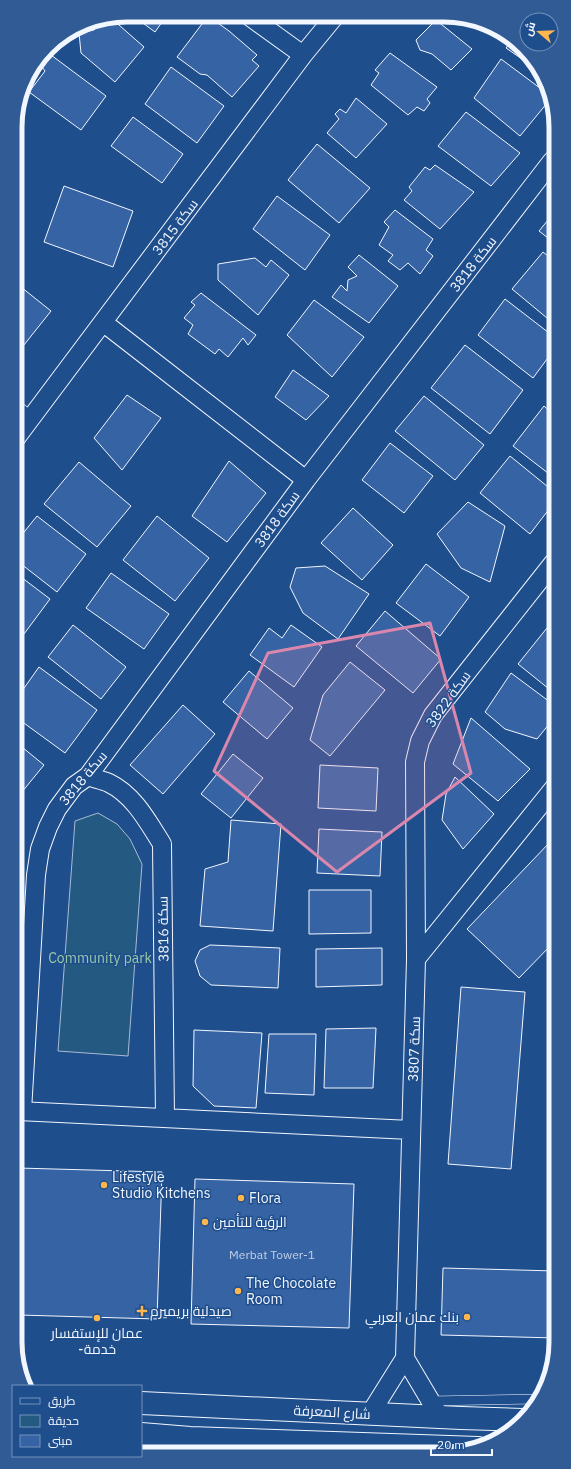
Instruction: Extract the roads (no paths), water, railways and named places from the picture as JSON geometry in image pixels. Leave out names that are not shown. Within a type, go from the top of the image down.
[{"type":"main road","name":"شارع المعرفة","points":[[142,1404],[370,1414],[435,1409],[515,1419]]},
{"type":"main road","points":[[143,1436],[446,1447]]},
{"type":"street","points":[[257,22],[303,55]]},
{"type":"street","name":"سكة 3815","points":[[22,430],[104,323],[303,55],[330,22]]},
{"type":"street","name":"سكة 3818","points":[[22,1082],[36,875],[40,849],[48,827],[57,809],[74,786],[88,776],[306,480],[549,165]]},
{"type":"street","name":"سكة 3818","points":[[104,323],[306,480]]},
{"type":"street","name":"سكة 3822","points":[[416,959],[416,762],[420,741],[433,715],[549,568]]},
{"type":"street","name":"سكة 3816","points":[[88,776],[109,783],[129,796],[162,844],[165,1118]]},
{"type":"street","points":[[416,959],[548,805]]},
{"type":"street","name":"سكة 3807","points":[[405,1358],[416,959]]},
{"type":"street","points":[[22,1111],[411,1130]]},
{"type":"street","points":[[370,1414],[405,1358],[435,1409]]},
{"type":"lane","points":[[22,409],[32,417]]},
{"type":"lane","points":[[435,1409],[531,1400]]},
{"type":"place","name":"Lifestyle Studio Kitchens","points":[[104,1185]]},
{"type":"place","name":"Flora","points":[[241,1198]]},
{"type":"place","name":"الرؤية للتأمين","points":[[205,1222]]},
{"type":"place","name":"The Chocolate Room","points":[[238,1291]]},
{"type":"place","name":"صيدلية بريميرم","points":[[142,1311]]},
{"type":"place","name":"بنك عمان العربي","points":[[467,1317]]},
{"type":"place","name":"عمان للإستفسار -خدمة","points":[[97,1318]]},
{"type":"park label","name":"Community park","points":[[100,958]]}]
